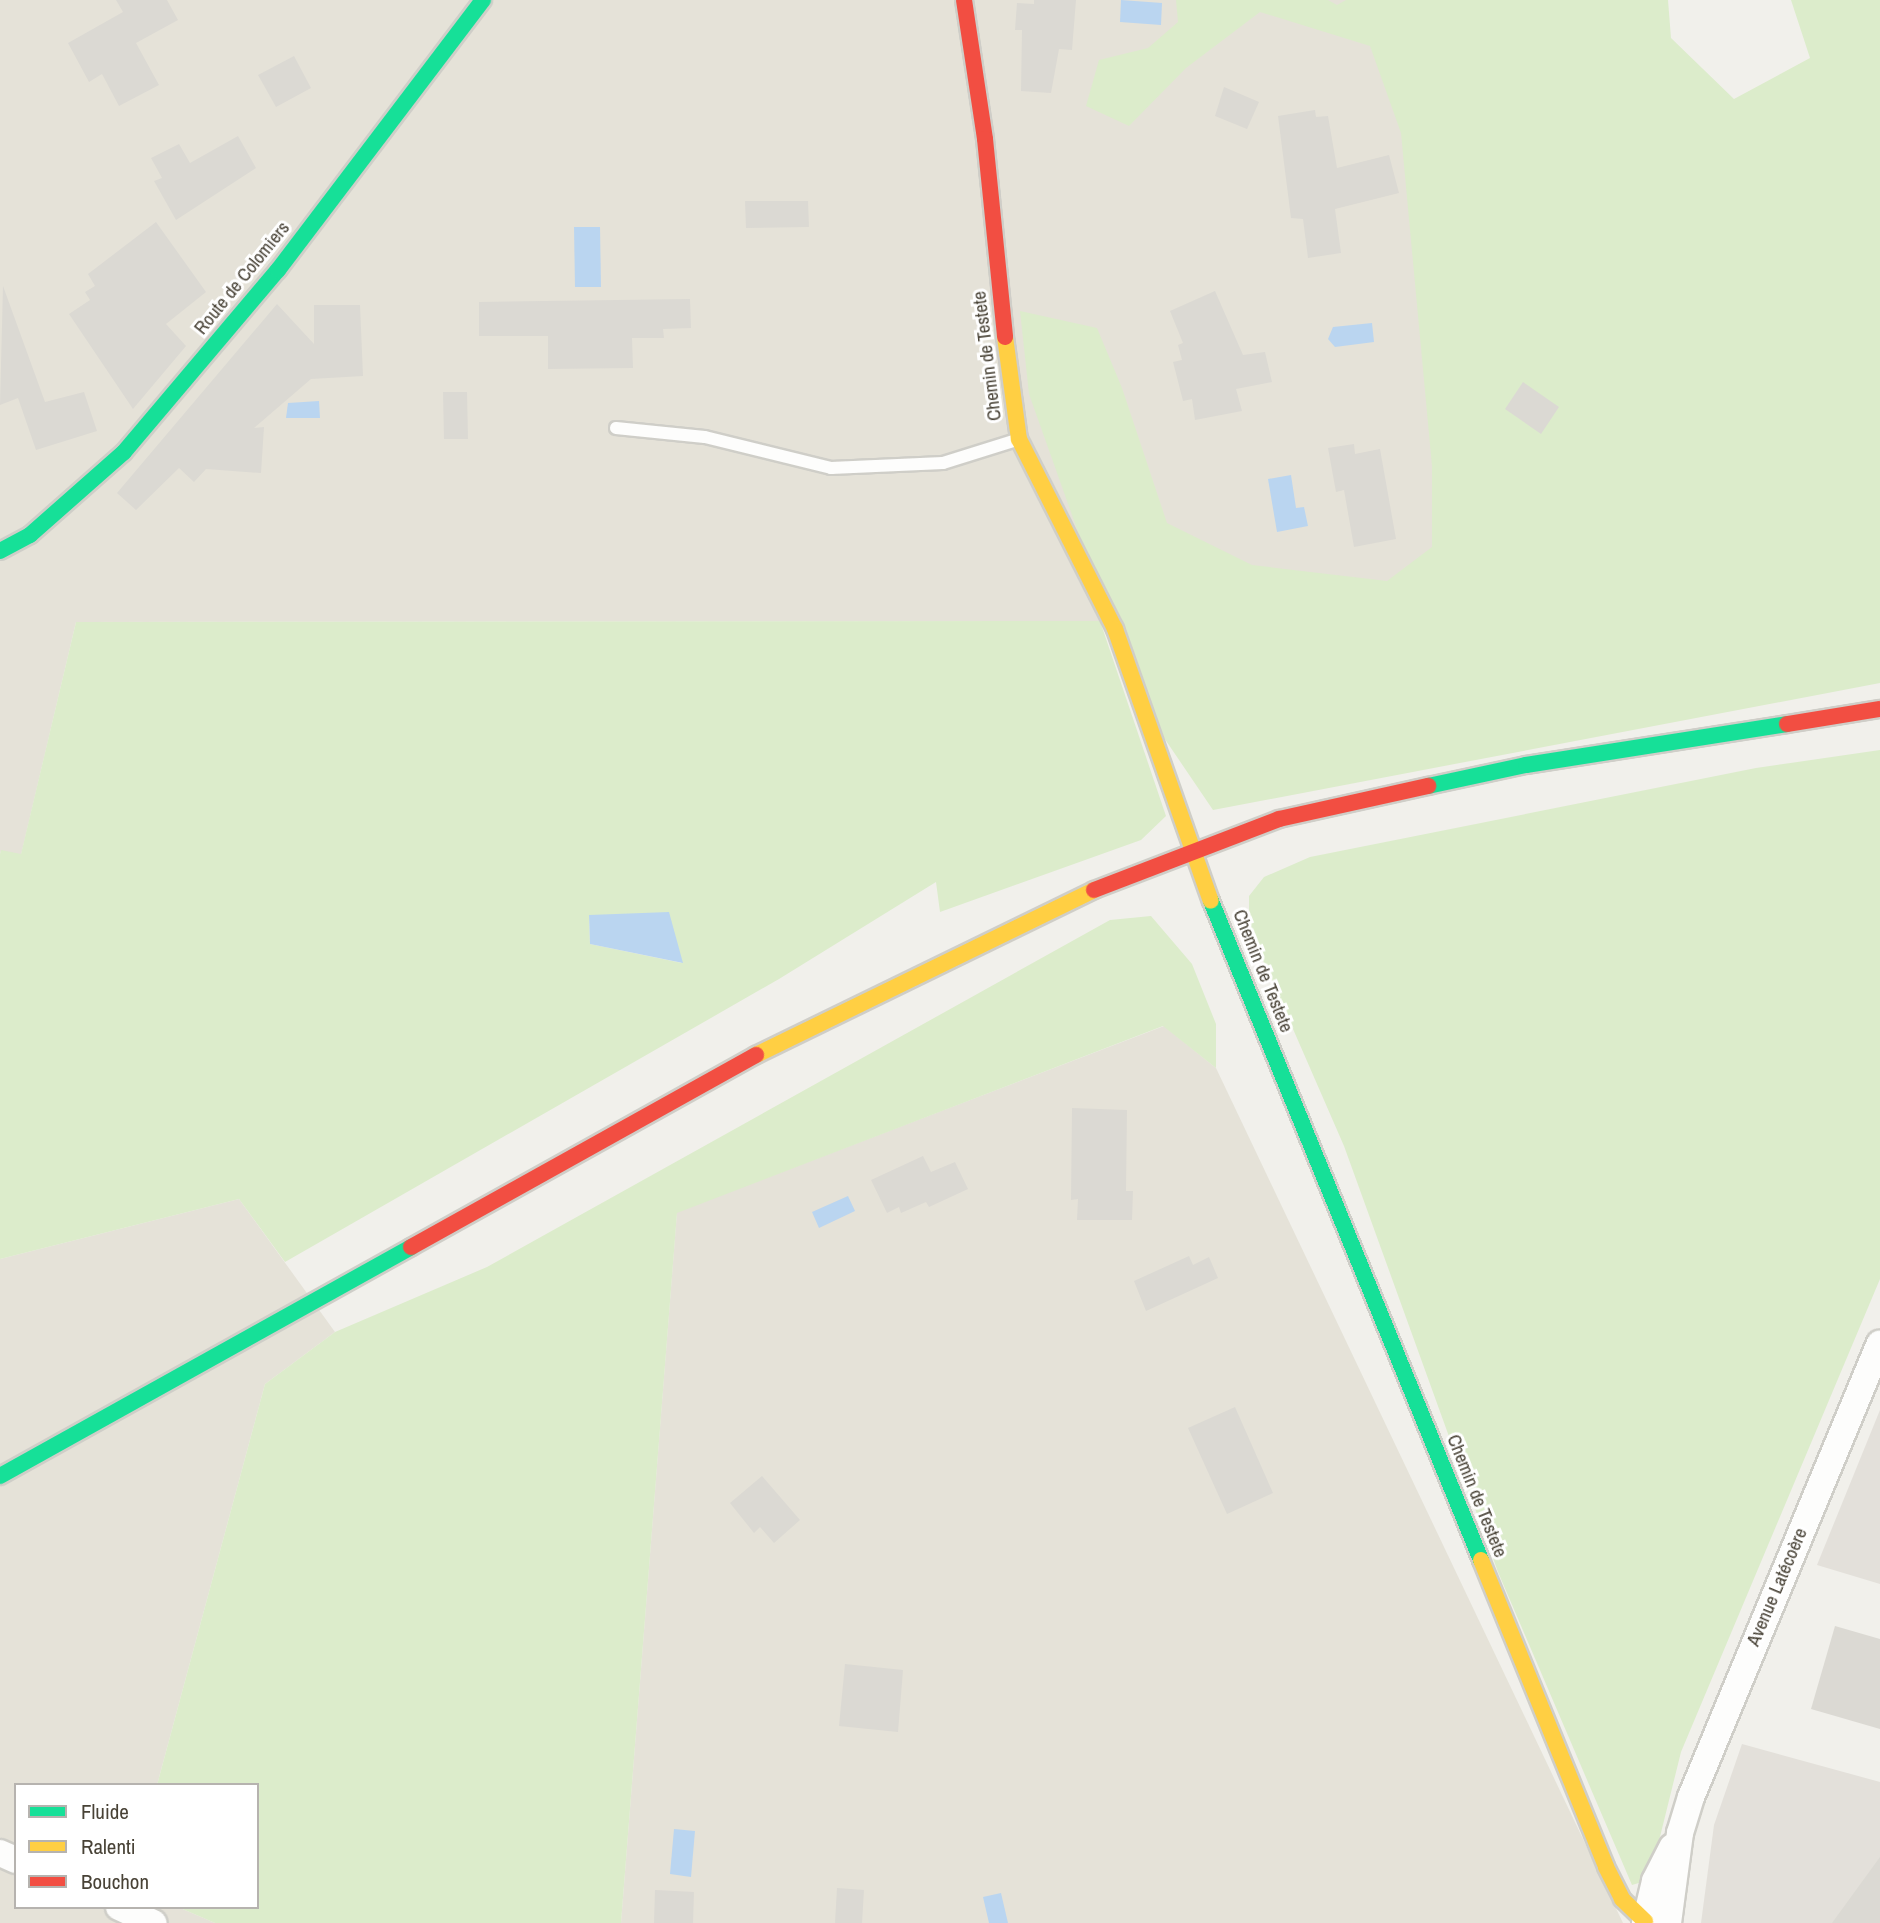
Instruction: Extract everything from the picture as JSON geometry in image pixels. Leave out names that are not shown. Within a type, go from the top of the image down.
[{"type":"street","name":"Route de Colomiers","points":[[0,551],[30,535],[124,452],[278,270],[483,0]]},
{"type":"street","name":"Chemin de Testete","points":[[964,0],[985,139],[1011,402],[1019,439],[1115,629],[1190,849],[1606,1867],[1622,1899],[1634,1915],[1653,1922]]},
{"type":"street","points":[[0,1476],[764,1050],[993,935],[1190,849],[1279,819],[1526,765],[1880,709]]},
{"type":"street","name":"Avenue Latécoère","points":[[1653,1922],[1654,1881],[1680,1833],[1727,1702],[1880,1344]]},
{"type":"street","points":[[123,1909],[153,1923]]},
{"type":"lane","points":[[616,428],[705,437],[831,468],[943,463],[1019,439]]},
{"type":"shaded area","points":[[0,0],[1521,0],[1526,610],[1100,621],[76,622],[21,855],[1,851],[0,854]]},
{"type":"shaded area","points":[[1164,1026],[1216,1068],[1623,1923],[621,1923],[677,1212]]},
{"type":"shaded area","points":[[239,1199],[335,1332],[265,1384],[158,1783],[14,1783],[14,1909],[183,1909],[215,1923],[0,1923],[0,1259]]},
{"type":"shaded area","points":[[1880,1410],[1880,1584],[1817,1565]]},
{"type":"shaded area","points":[[1742,1744],[1880,1782],[1880,1923],[1701,1923],[1714,1825]]},
{"type":"green space","points":[[1176,0],[1328,0],[1337,5],[1346,0],[1668,0],[1671,38],[1734,99],[1810,58],[1791,0],[1880,0],[1880,683],[1213,810],[1137,698],[1029,394],[1020,311],[1097,328],[1122,388],[1167,523],[1252,565],[1387,581],[1432,547],[1432,466],[1401,133],[1370,46],[1260,12],[1186,68],[1129,126],[1086,106],[1099,60],[1148,48],[1178,22]]},
{"type":"green space","points":[[1100,621],[1166,816],[1141,840],[940,912],[936,882],[779,979],[285,1262],[239,1199],[0,1259],[0,854],[1,850],[21,854],[76,622]],"holes":[[[589,915],[632,915],[682,963],[590,944]]]},
{"type":"green space","points":[[1880,750],[1880,1279],[1681,1752],[1654,1861],[1642,1882],[1632,1885],[1498,1572],[1344,1146],[1249,928],[1249,896],[1264,877],[1310,857],[1756,768]]},
{"type":"green space","points":[[1151,916],[1192,964],[1216,1024],[1216,1068],[1163,1026],[677,1213],[621,1923],[215,1923],[183,1909],[259,1909],[259,1783],[158,1783],[265,1384],[335,1332],[487,1267],[1110,920]]},
{"type":"water","points":[[1121,0],[1162,3],[1161,25],[1120,22]]},
{"type":"water","points":[[574,227],[600,227],[601,287],[575,287]]},
{"type":"water","points":[[1372,323],[1374,342],[1335,347],[1328,339],[1333,327]]},
{"type":"water","points":[[319,401],[320,418],[286,418],[288,403]]},
{"type":"water","points":[[1291,475],[1296,508],[1304,507],[1308,526],[1277,532],[1268,479]]},
{"type":"water","points":[[669,912],[683,963],[590,944],[589,915]]},
{"type":"water","points":[[848,1196],[855,1211],[819,1228],[812,1212]]},
{"type":"water","points":[[674,1829],[695,1831],[691,1877],[670,1874]]},
{"type":"water","points":[[1001,1893],[1008,1923],[989,1923],[983,1897]]},
{"type":"building","points":[[116,0],[167,0],[178,20],[136,43],[159,85],[119,106],[102,74],[89,82],[68,43],[123,12]]},
{"type":"building","points":[[1034,0],[1076,0],[1072,50],[1059,49],[1051,93],[1021,91],[1022,30],[1015,30],[1017,3],[1034,4]]},
{"type":"building","points":[[294,56],[311,88],[276,107],[258,75]]},
{"type":"building","points":[[1224,87],[1259,102],[1247,129],[1215,116]]},
{"type":"building","points":[[1315,110],[1316,117],[1328,116],[1337,168],[1389,155],[1399,193],[1335,209],[1341,253],[1308,258],[1303,219],[1291,218],[1278,116]]},
{"type":"building","points":[[238,136],[256,168],[176,220],[154,181],[162,178],[151,158],[179,144],[190,163]]},
{"type":"building","points":[[745,201],[808,201],[809,227],[746,228]]},
{"type":"building","points":[[156,222],[206,292],[166,324],[186,346],[133,409],[69,314],[90,300],[85,292],[95,286],[88,274]]},
{"type":"building","points":[[3,286],[45,402],[84,392],[97,431],[36,450],[18,398],[0,405]]},
{"type":"building","points":[[1215,291],[1243,355],[1265,352],[1272,382],[1236,389],[1242,411],[1195,420],[1192,399],[1183,401],[1173,362],[1182,360],[1178,345],[1183,343],[1170,311]]},
{"type":"building","points":[[690,299],[691,328],[663,329],[664,338],[632,338],[633,368],[548,369],[548,336],[479,336],[479,302]]},
{"type":"building","points":[[277,304],[314,344],[314,305],[360,305],[363,376],[311,379],[254,428],[264,427],[261,473],[206,469],[194,482],[179,468],[136,510],[117,493]]},
{"type":"building","points":[[1523,382],[1559,407],[1541,434],[1505,409]]},
{"type":"building","points":[[443,392],[467,392],[468,439],[444,439]]},
{"type":"building","points":[[1354,444],[1355,454],[1380,449],[1396,539],[1354,547],[1344,490],[1336,492],[1328,448]]},
{"type":"building","points":[[1072,1108],[1127,1110],[1126,1191],[1133,1191],[1132,1220],[1077,1220],[1078,1199],[1071,1200]]},
{"type":"building","points":[[923,1156],[931,1172],[955,1162],[968,1189],[929,1207],[926,1202],[901,1213],[899,1207],[887,1213],[871,1180]]},
{"type":"building","points":[[1189,1256],[1193,1265],[1209,1257],[1218,1278],[1146,1311],[1134,1281]]},
{"type":"building","points":[[1235,1407],[1273,1493],[1227,1514],[1188,1428]]},
{"type":"building","points":[[762,1476],[800,1520],[774,1543],[760,1527],[754,1533],[730,1503]]},
{"type":"building","points":[[1835,1626],[1880,1639],[1880,1729],[1811,1709]]},
{"type":"building","points":[[845,1664],[903,1670],[898,1732],[839,1726]]},
{"type":"building","points":[[1880,1857],[1880,1923],[1832,1923]]},
{"type":"building","points":[[837,1888],[864,1890],[862,1923],[835,1923]]},
{"type":"building","points":[[655,1890],[694,1892],[693,1923],[654,1923]]},
{"type":"traffic: fast","points":[[0,551],[30,535],[124,452],[278,270],[483,0]]},
{"type":"traffic: fast","points":[[1428,786],[1526,765],[1787,724]]},
{"type":"traffic: fast","points":[[1211,901],[1481,1560]]},
{"type":"traffic: fast","points":[[0,1476],[411,1247]]},
{"type":"traffic: slow","points":[[1005,337],[1019,439],[1115,629],[1211,901]]},
{"type":"traffic: slow","points":[[756,1055],[1094,890]]},
{"type":"traffic: slow","points":[[1481,1560],[1606,1867],[1622,1899],[1645,1921]]},
{"type":"traffic: jam","points":[[964,0],[985,139],[1005,337]]},
{"type":"traffic: jam","points":[[1787,724],[1880,709]]},
{"type":"traffic: jam","points":[[1094,890],[1279,819],[1428,786]]},
{"type":"traffic: jam","points":[[411,1247],[756,1055]]}]
